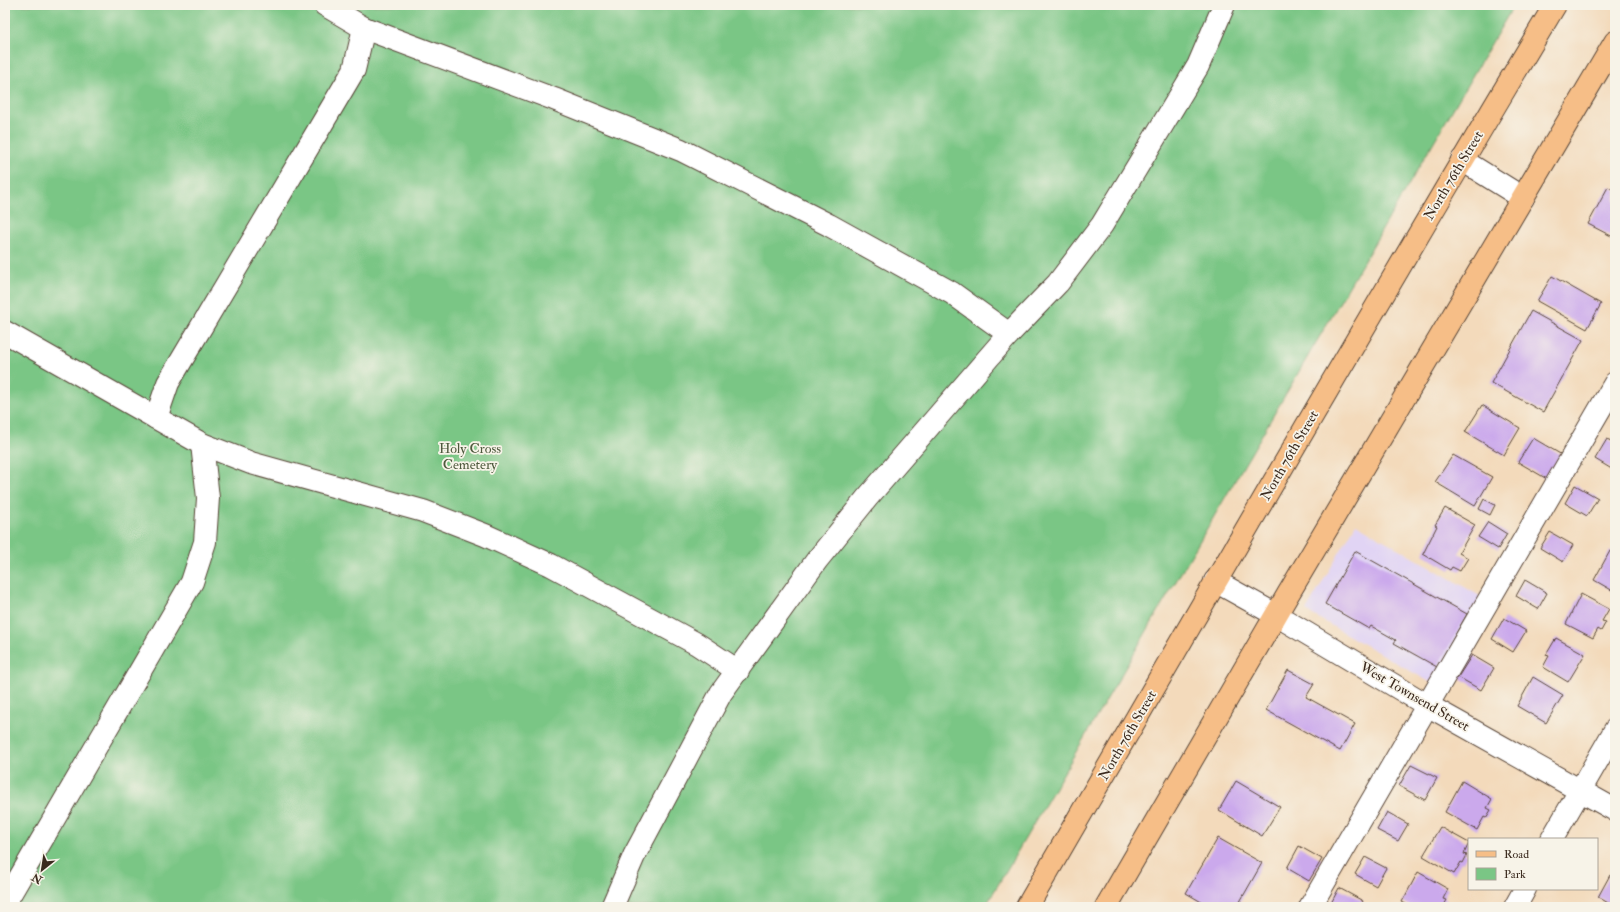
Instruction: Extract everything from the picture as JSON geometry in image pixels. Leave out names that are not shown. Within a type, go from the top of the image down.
[{"type":"main road","name":"North 76th Street","points":[[1027,907],[1215,581],[1462,160],[1555,5]]},
{"type":"main road","points":[[1106,907],[1276,615],[1615,42]]},
{"type":"street","points":[[325,5],[364,28],[554,99],[681,150],[829,225],[952,292],[1009,334]]},
{"type":"street","points":[[612,907],[637,850],[721,693],[817,560],[867,498],[1009,334],[1058,283],[1102,225],[1198,66],[1224,5]]},
{"type":"street","points":[[156,418],[168,383],[354,70],[364,28]]},
{"type":"street","points":[[1462,160],[1523,198]]},
{"type":"street","points":[[5,332],[202,444],[251,463],[423,511],[485,535],[552,565],[697,644],[738,671]]},
{"type":"street","points":[[1310,907],[1615,383]]},
{"type":"street","points":[[5,903],[192,582],[205,542],[208,498],[202,444]]},
{"type":"street","name":"West Townsend Street","points":[[1215,581],[1276,615],[1427,705],[1580,789],[1615,810]]},
{"type":"street","points":[[1553,838],[1615,730]]},
{"type":"street","points":[[1515,907],[1524,890]]},
{"type":"shaded area","points":[[1356,524],[1485,599],[1435,685],[1306,611]]},
{"type":"green space","name":"Holy Cross Cemetery","points":[[5,5],[1514,5],[985,907],[5,907]]},
{"type":"building","points":[[1608,187],[1615,190],[1615,238],[1588,224]]},
{"type":"building","points":[[1552,276],[1601,304],[1587,329],[1537,301]]},
{"type":"building","points":[[1531,311],[1583,340],[1543,412],[1491,383]]},
{"type":"building","points":[[1482,405],[1520,428],[1504,455],[1465,432]]},
{"type":"building","points":[[1533,438],[1562,455],[1547,479],[1518,462]]},
{"type":"building","points":[[1607,439],[1615,443],[1615,471],[1595,459]]},
{"type":"building","points":[[1453,455],[1492,477],[1475,506],[1435,482]]},
{"type":"building","points":[[1575,485],[1598,498],[1587,516],[1565,503]]},
{"type":"building","points":[[1484,499],[1495,505],[1490,515],[1479,509]]},
{"type":"building","points":[[1445,508],[1475,525],[1459,553],[1468,558],[1460,571],[1452,567],[1450,570],[1423,554],[1437,526],[1435,525]]},
{"type":"building","points":[[1488,522],[1507,534],[1498,549],[1478,537]]},
{"type":"building","points":[[1550,532],[1573,545],[1563,562],[1540,548]]},
{"type":"building","points":[[1355,551],[1467,614],[1437,667],[1394,643],[1396,640],[1371,626],[1369,629],[1325,604]]},
{"type":"building","points":[[1610,551],[1615,554],[1615,592],[1594,580]]},
{"type":"building","points":[[1525,580],[1547,593],[1538,609],[1516,596]]},
{"type":"building","points":[[1581,594],[1609,609],[1602,621],[1606,622],[1601,631],[1598,629],[1593,638],[1566,624]]},
{"type":"building","points":[[1504,618],[1526,631],[1513,652],[1492,639]]},
{"type":"building","points":[[1556,638],[1585,654],[1568,682],[1543,667],[1549,656],[1546,655]]},
{"type":"building","points":[[1472,655],[1494,668],[1481,690],[1458,677]]},
{"type":"building","points":[[1288,670],[1314,684],[1306,697],[1355,724],[1340,751],[1266,710]]},
{"type":"building","points":[[1533,677],[1563,695],[1546,723],[1517,706]]},
{"type":"building","points":[[1411,765],[1437,778],[1425,800],[1399,786]]},
{"type":"building","points":[[1236,781],[1280,807],[1262,836],[1219,810]]},
{"type":"building","points":[[1462,781],[1492,799],[1487,808],[1491,810],[1486,818],[1484,817],[1477,830],[1445,812]]},
{"type":"building","points":[[1387,812],[1408,824],[1398,841],[1377,830]]},
{"type":"building","points":[[1440,827],[1468,842],[1464,854],[1467,855],[1463,863],[1461,862],[1454,874],[1423,856]]},
{"type":"building","points":[[1218,838],[1262,863],[1237,907],[1210,907],[1186,893]]},
{"type":"building","points":[[1299,846],[1322,859],[1309,881],[1287,868]]},
{"type":"building","points":[[1365,857],[1386,868],[1376,886],[1355,874]]},
{"type":"building","points":[[1418,872],[1448,889],[1443,899],[1447,900],[1443,907],[1411,907],[1402,902]]},
{"type":"building","points":[[1610,875],[1615,877],[1615,907],[1598,897]]},
{"type":"building","points":[[1339,888],[1363,901],[1360,907],[1329,907]]}]
